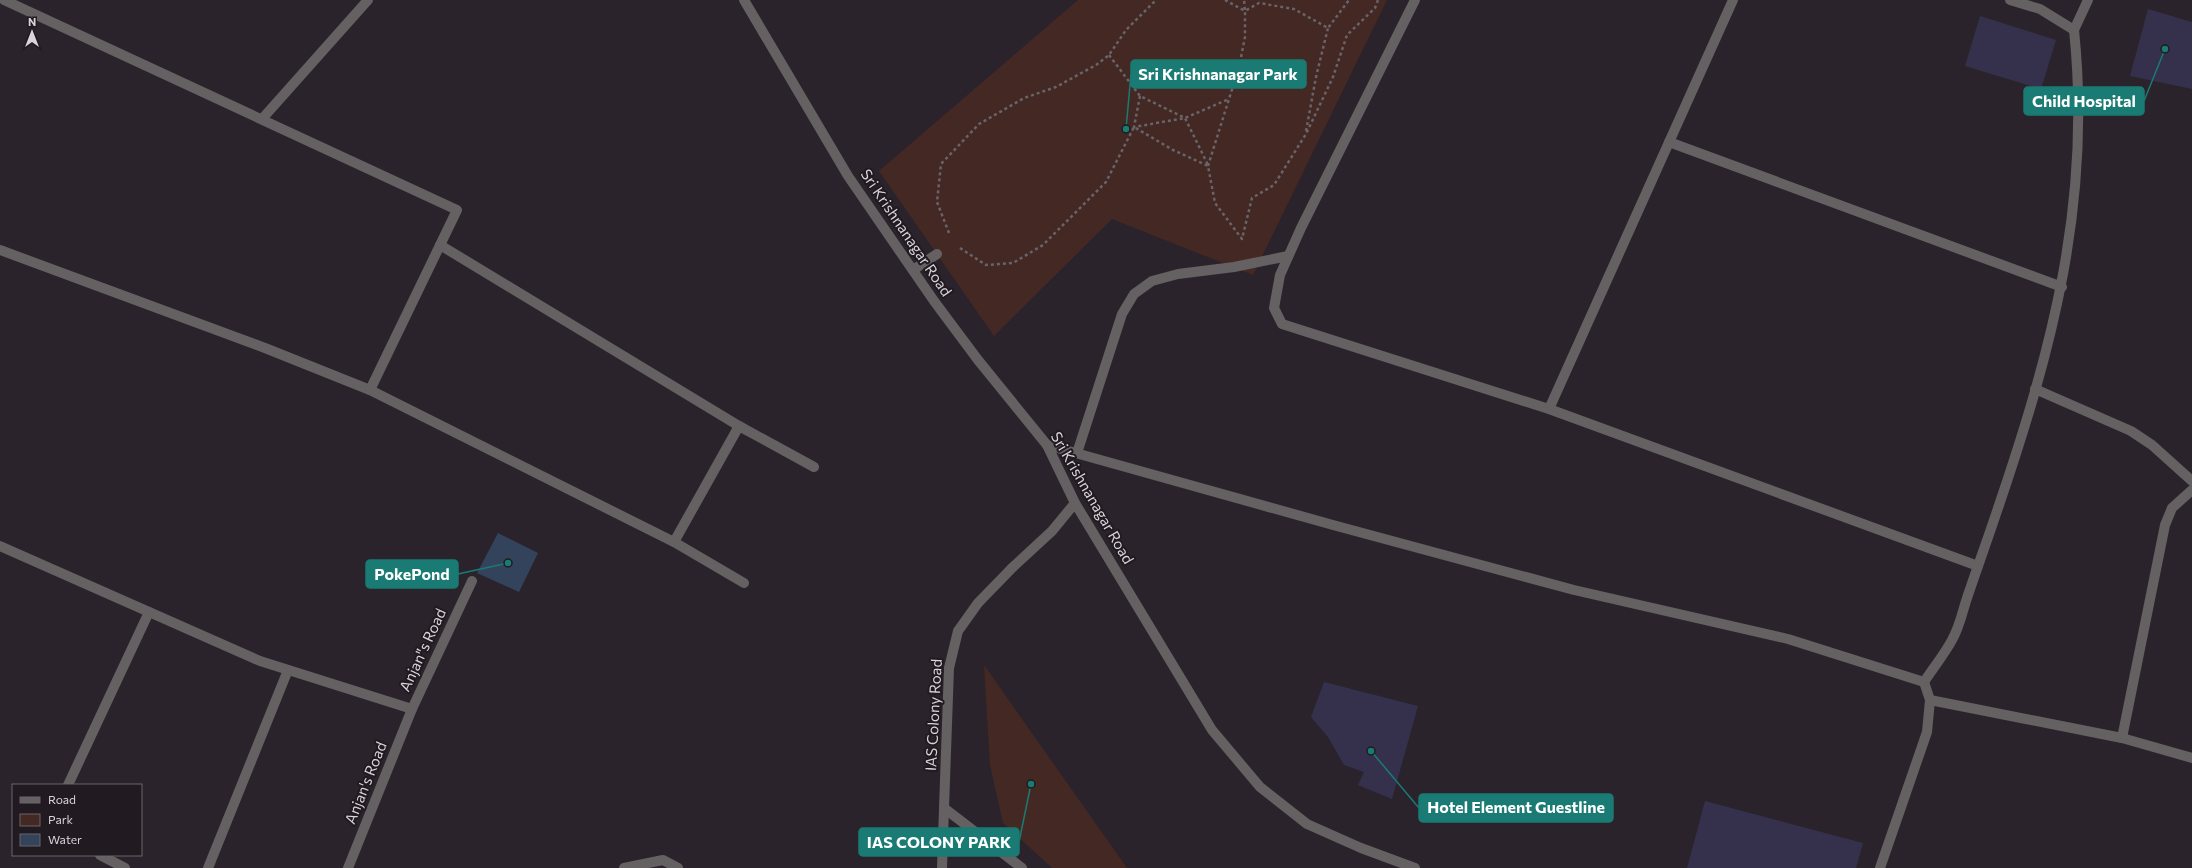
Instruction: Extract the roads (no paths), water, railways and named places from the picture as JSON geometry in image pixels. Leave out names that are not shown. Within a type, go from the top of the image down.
[{"type":"street","points":[[4,0],[457,210],[370,390]]},
{"type":"street","points":[[262,119],[368,0]]},
{"type":"street","name":"Sri Krishnanagar Road","points":[[744,0],[848,176],[978,360],[1047,445],[1075,503],[1212,730],[1260,787],[1307,824],[1361,848],[1415,868]]},
{"type":"street","points":[[1415,0],[1288,256],[1280,276],[1274,308],[1282,324],[1549,408],[1978,566]]},
{"type":"street","points":[[1549,408],[1733,0]]},
{"type":"street","points":[[2010,0],[2040,9],[2074,30]]},
{"type":"street","points":[[1924,682],[1953,639],[2015,458],[2062,287],[2077,177],[2079,73],[2074,30],[2088,0]]},
{"type":"street","points":[[1669,142],[2062,287]]},
{"type":"street","points":[[440,245],[740,426],[814,466]]},
{"type":"street","points":[[0,250],[258,345],[370,390],[674,542],[744,583]]},
{"type":"street","points":[[913,270],[937,254]]},
{"type":"street","points":[[1077,453],[1122,314],[1134,294],[1152,281],[1178,274],[1234,267],[1288,256]]},
{"type":"street","points":[[2035,389],[2131,431],[2152,445],[2192,481]]},
{"type":"street","points":[[674,542],[740,426]]},
{"type":"street","points":[[1047,445],[1574,590],[1788,639],[1924,682]]},
{"type":"street","points":[[2122,738],[2165,525],[2172,508],[2192,490]]},
{"type":"street","name":"IAS Colony Road","points":[[942,868],[949,668],[958,631],[978,603],[1012,568],[1052,531],[1075,503]]},
{"type":"street","points":[[0,546],[260,660],[412,709]]},
{"type":"street","name":"Anjan\"s Road","points":[[412,709],[472,581]]},
{"type":"street","points":[[68,784],[149,612]]},
{"type":"street","points":[[208,868],[288,670]]},
{"type":"street","points":[[1880,868],[1927,732],[1930,700],[1924,682]]},
{"type":"street","points":[[1930,700],[2122,738],[2192,758]]},
{"type":"street","name":"Anjan's Road","points":[[348,868],[412,709]]},
{"type":"street","points":[[944,808],[1022,868]]},
{"type":"street","points":[[102,856],[125,868]]},
{"type":"street","points":[[624,868],[663,860],[678,868]]},
{"type":"water","points":[[498,533],[538,553],[519,592],[477,573]]},
{"type":"place","name":"Child Hospital","points":[[2165,49]]},
{"type":"place","name":"Sri Krishnanagar Park","points":[[1126,129]]},
{"type":"place","name":"PokePond","points":[[508,563]]},
{"type":"place","name":"Hotel Element Guestline","points":[[1371,751]]},
{"type":"place","name":"IAS COLONY PARK","points":[[1031,784]]}]
